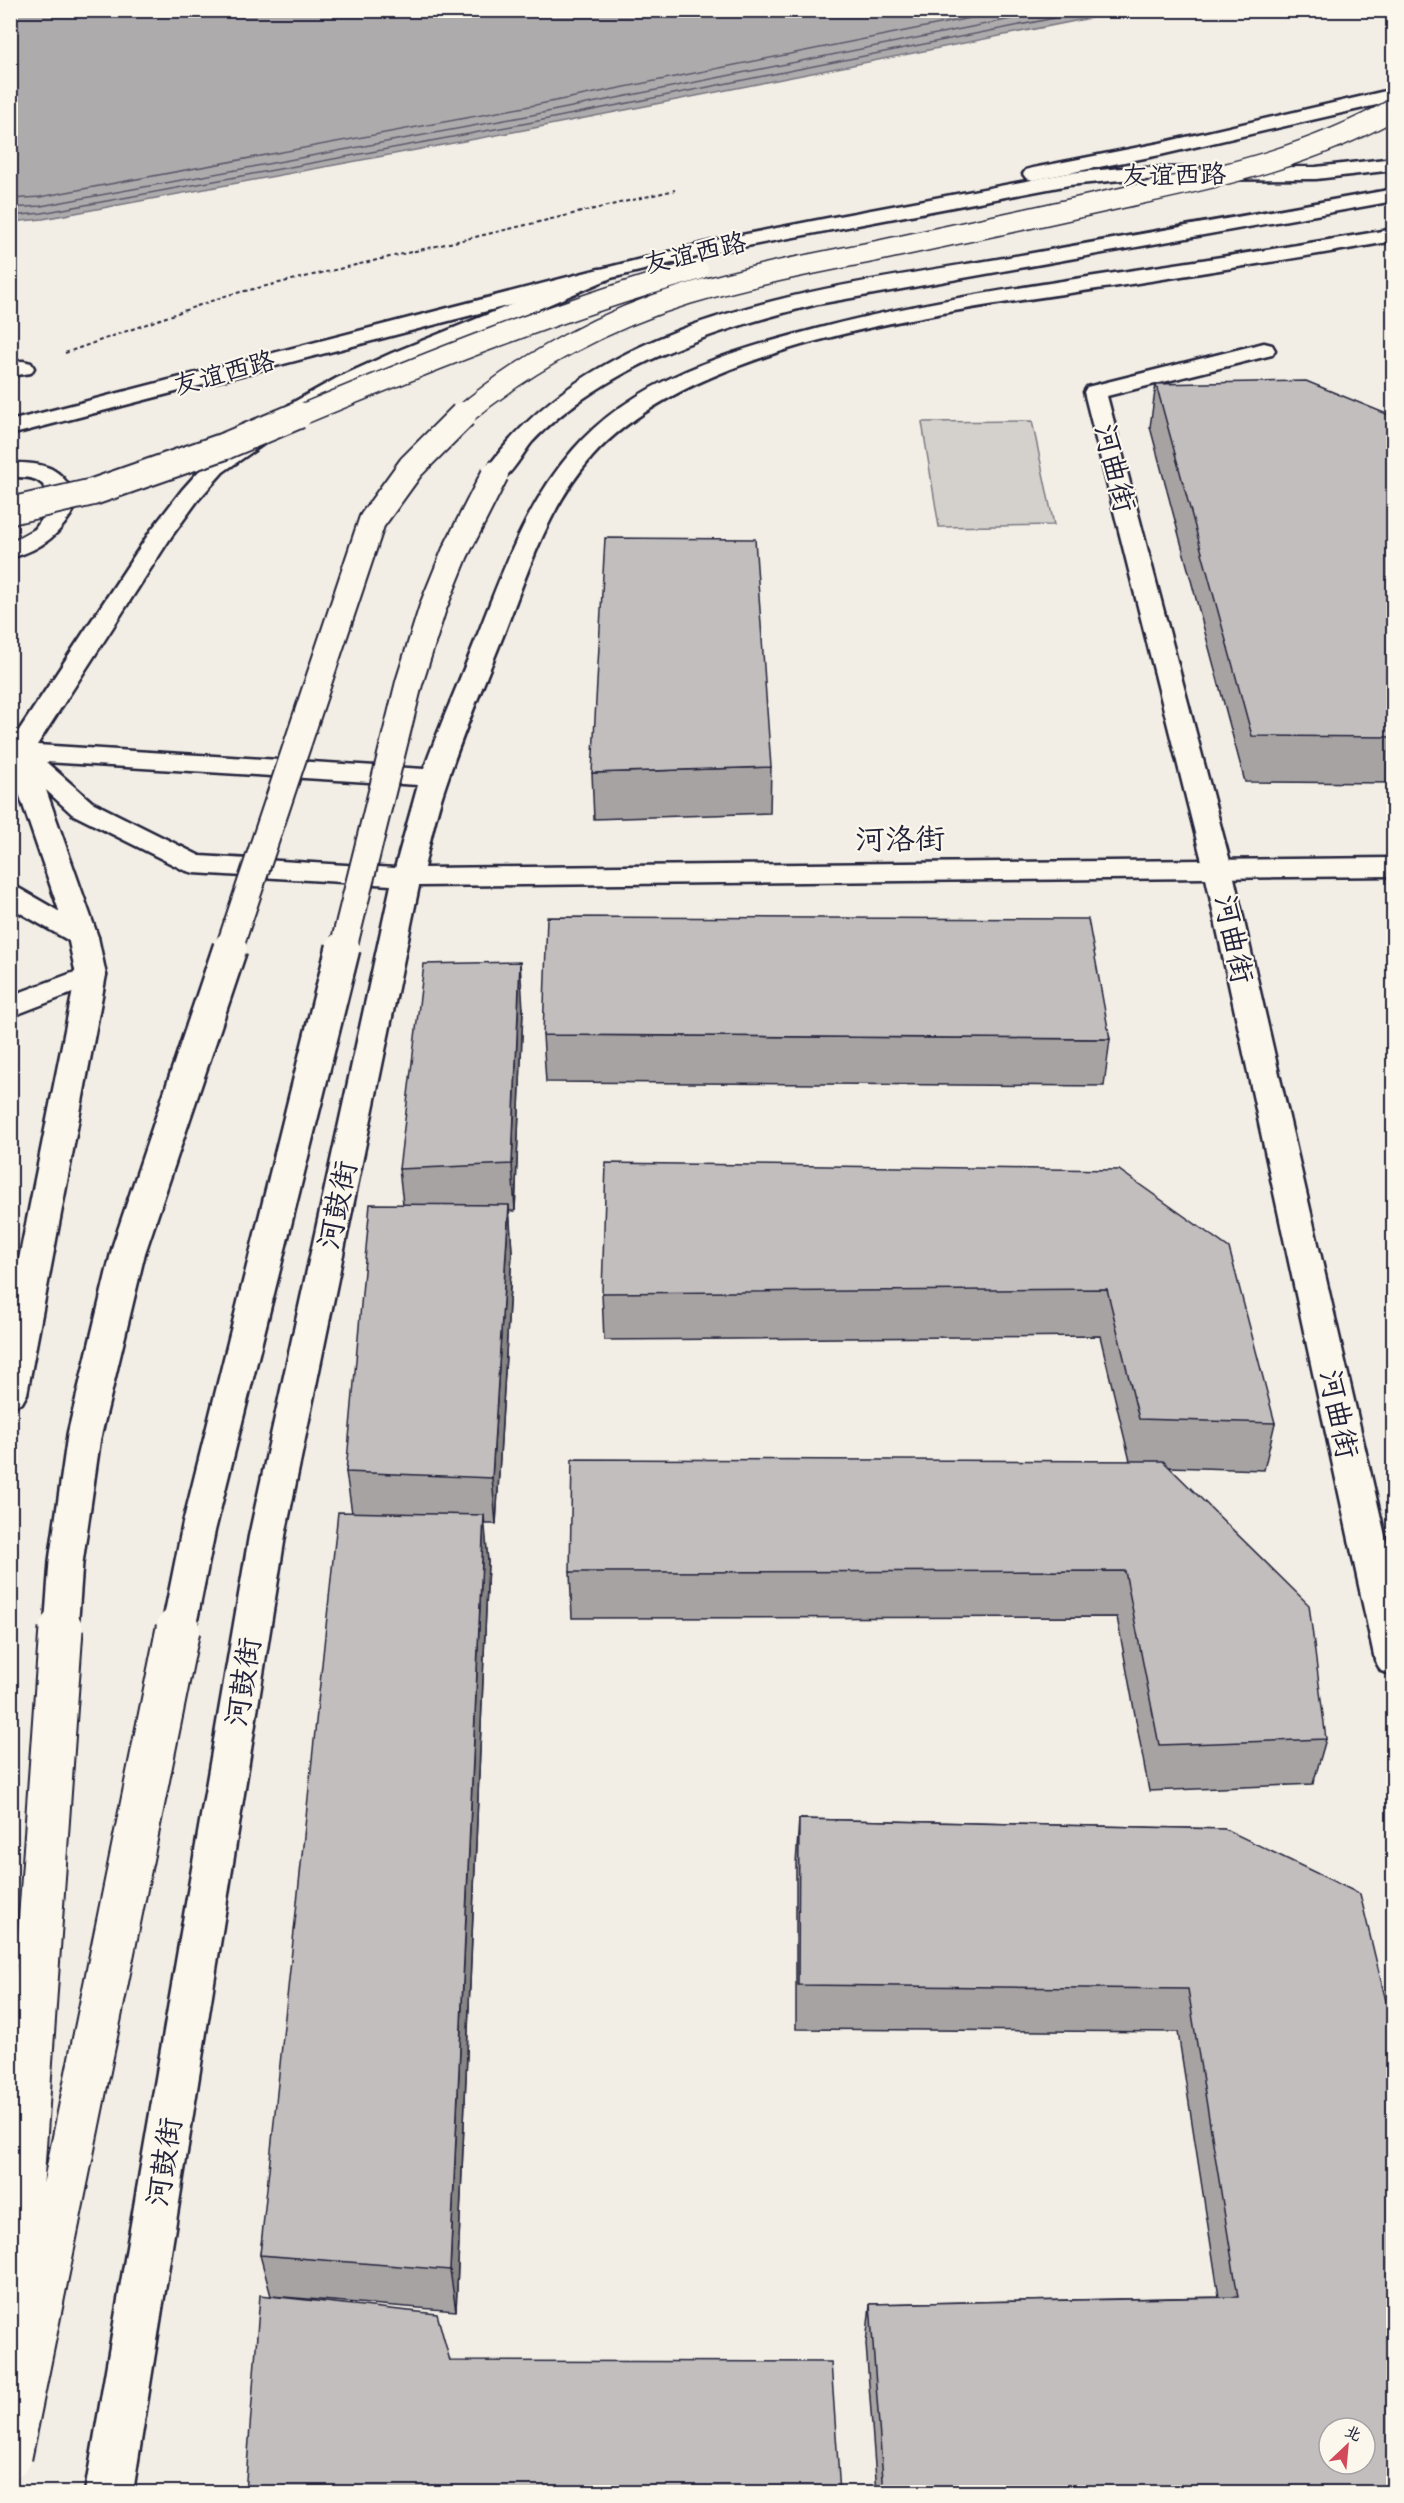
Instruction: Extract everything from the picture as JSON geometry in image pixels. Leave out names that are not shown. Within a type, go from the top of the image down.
[{"type":"main road","points":[[1033,174],[1160,149],[1394,95]]},
{"type":"main road","points":[[10,2352],[66,1562],[84,1436],[129,1250],[372,521],[396,484],[419,456],[478,401],[507,380],[570,345],[661,303],[746,279],[1257,168],[1343,135],[1394,109]]},
{"type":"main road","name":"友谊西路","points":[[10,428],[721,245],[1069,179],[1121,174],[1316,173],[1394,164]]},
{"type":"main road","points":[[10,2456],[202,1515],[409,683],[433,607],[454,553],[495,474],[513,447],[536,423],[570,395],[626,363],[706,328],[818,298],[1394,195]]},
{"type":"main road","points":[[10,511],[93,492],[225,446],[541,317],[644,284],[712,266],[762,256],[1094,205]]},
{"type":"main road","name":"河鼓街","points":[[109,2493],[267,1536],[407,877],[434,778],[516,569],[542,512],[563,478],[584,451],[606,429],[669,387],[711,368],[760,351],[838,329],[936,307],[1289,254],[1394,235]]},
{"type":"main road","points":[[15,749],[161,534],[190,495],[215,467],[300,408],[345,382],[604,274]]},
{"type":"main road","name":"河曲街","points":[[1264,350],[1095,392],[1218,869],[1394,1660]]},
{"type":"main road","points":[[10,470],[37,470],[54,478],[60,488],[64,504],[52,527],[35,541],[10,551]]},
{"type":"main road","points":[[15,749],[434,778]]},
{"type":"main road","points":[[10,1394],[91,975],[83,937],[15,749]]},
{"type":"main road","name":"河洛街","points":[[15,749],[82,808],[194,864],[407,877],[1394,867]]},
{"type":"main road","points":[[10,895],[83,937]]},
{"type":"main road","points":[[10,1007],[91,975]]},
{"type":"path","points":[[17,368],[228,295],[675,190]]},
{"type":"shaded area","points":[[1032,421],[1054,525],[939,527],[922,422]]},
{"type":"water","points":[[11,10],[1126,11],[529,129],[43,219],[11,222]]},
{"type":"building","points":[[1306,381],[1394,417],[1394,737],[1252,736],[1156,384]]},
{"type":"building","points":[[605,538],[755,539],[771,767],[592,773]]},
{"type":"building","points":[[547,917],[1088,919],[1110,1039],[543,1035]]},
{"type":"building","points":[[520,962],[512,1164],[399,1169],[424,964]]},
{"type":"building","points":[[606,1163],[1119,1170],[1229,1248],[1275,1423],[1139,1419],[1107,1289],[602,1293]]},
{"type":"building","points":[[370,1204],[509,1205],[492,1478],[346,1472]]},
{"type":"building","points":[[572,1459],[1163,1461],[1309,1605],[1326,1739],[1159,1745],[1125,1571],[570,1572]]},
{"type":"building","points":[[338,1512],[484,1515],[450,2270],[260,2255]]},
{"type":"building","points":[[799,1819],[1225,1829],[1360,1894],[1394,2034],[1394,2493],[884,2493],[870,2304],[1238,2297],[1188,1989],[798,1985]]},
{"type":"building","points":[[260,2295],[437,2314],[450,2361],[831,2362],[840,2493],[245,2493]]}]
